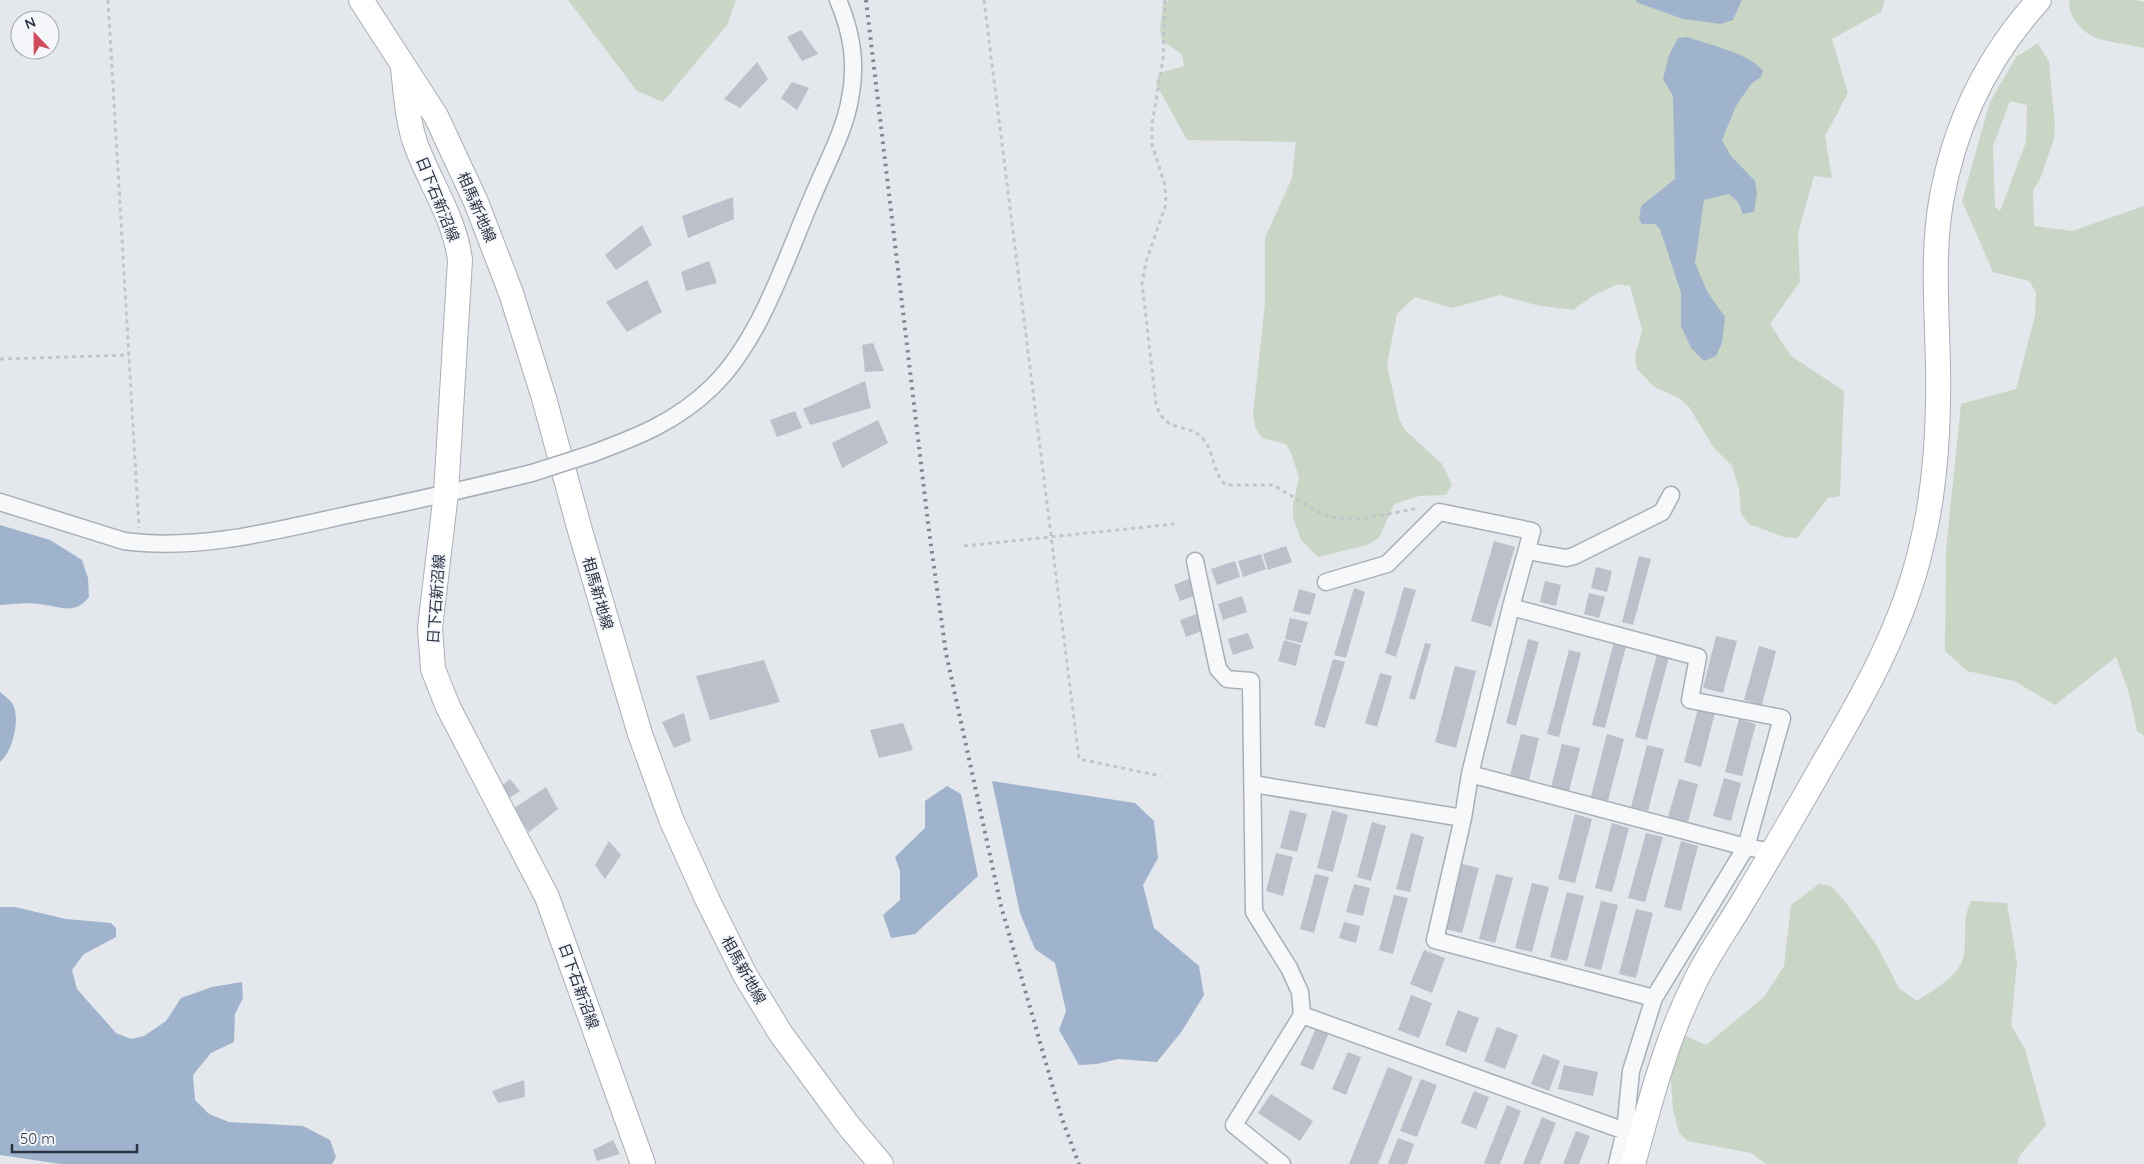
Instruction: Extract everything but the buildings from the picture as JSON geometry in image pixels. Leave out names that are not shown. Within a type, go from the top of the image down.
[{"type":"main road","name":"相馬新地線","points":[[361,0],[436,116],[476,202],[511,293],[544,398],[579,527],[640,734],[671,819],[708,901],[745,975],[782,1034],[848,1124],[881,1164]]},
{"type":"main road","points":[[1633,1164],[1654,1084],[1671,1036],[1694,983],[1846,725],[1876,667],[1906,601],[1922,548],[1937,428],[1937,256],[1940,205],[1949,159],[1967,109],[1994,60],[2025,16],[2039,0]]},
{"type":"main road","name":"日下石新沼線","points":[[402,61],[407,108],[415,143],[452,229],[458,246],[460,260],[446,493],[430,628],[433,669],[448,707],[547,896],[643,1164]]},
{"type":"street","points":[[0,502],[124,541],[140,543],[204,542],[292,528],[532,473],[645,434],[679,415],[712,387],[738,358],[762,315],[837,138],[850,100],[854,56],[844,15],[838,0]]},
{"type":"street","points":[[1526,551],[1566,558],[1574,556],[1662,512],[1671,495]]},
{"type":"street","points":[[1326,582],[1387,564],[1439,512],[1532,531],[1511,607],[1470,774],[1463,818],[1435,940],[1654,998]]},
{"type":"street","points":[[1195,561],[1218,669],[1227,679],[1252,681],[1254,912],[1289,968],[1300,992],[1302,1015],[1234,1125],[1282,1164]]},
{"type":"street","points":[[1511,607],[1698,657],[1690,700],[1782,718],[1746,847],[1654,998],[1630,1070],[1625,1131],[1617,1164]]},
{"type":"street","points":[[1470,774],[1746,847],[1772,852]]},
{"type":"street","points":[[1253,784],[1463,818]]},
{"type":"street","points":[[1302,1015],[1625,1131]]},
{"type":"path","points":[[108,0],[140,543]]},
{"type":"path","points":[[984,0],[1079,759],[1161,776]]},
{"type":"path","points":[[1165,0],[1163,60],[1152,131],[1152,145],[1165,185],[1166,204],[1146,262],[1142,283],[1156,404],[1159,414],[1170,424],[1196,433],[1204,440],[1219,479],[1226,485],[1273,485],[1324,515],[1338,518],[1361,519],[1419,508],[1439,512]]},
{"type":"path","points":[[0,359],[129,355]]},
{"type":"path","points":[[964,546],[1174,524]]},
{"type":"green space","points":[[568,0],[736,0],[727,25],[663,102],[637,91]]},
{"type":"green space","points":[[1170,0],[1636,0],[1636,2],[1733,19],[1742,0],[1885,0],[1881,12],[1832,39],[1848,93],[1825,136],[1832,178],[1814,176],[1798,233],[1800,282],[1770,324],[1791,356],[1844,391],[1840,496],[1828,498],[1797,538],[1784,537],[1749,524],[1741,514],[1739,489],[1732,466],[1714,448],[1689,407],[1679,398],[1654,387],[1637,369],[1635,357],[1642,330],[1630,286],[1618,284],[1594,295],[1573,310],[1536,305],[1500,295],[1452,308],[1415,297],[1397,314],[1387,365],[1399,419],[1405,430],[1442,464],[1452,485],[1446,495],[1419,496],[1394,504],[1379,538],[1367,545],[1318,557],[1301,540],[1293,517],[1293,504],[1299,478],[1292,455],[1286,444],[1262,438],[1255,427],[1253,414],[1265,303],[1265,238],[1292,178],[1296,142],[1187,140],[1156,84],[1160,73],[1184,66],[1182,54],[1162,41],[1160,29],[1163,4]]},
{"type":"green space","points":[[2070,0],[2134,0],[2144,2],[2144,48],[2106,41],[2089,35],[2073,17],[2070,11]]},
{"type":"green space","points":[[2038,43],[2049,62],[2055,127],[2054,139],[2040,179],[2033,190],[2034,226],[2072,231],[2144,206],[2144,736],[2137,731],[2129,693],[2116,657],[2055,705],[2014,681],[1967,671],[1945,651],[1946,550],[1961,404],[2016,389],[2035,316],[2036,292],[2029,281],[1993,272],[1962,201],[1990,102],[2016,57]],"holes":[[[2010,101],[2027,105],[2026,142],[2000,211],[1995,207],[1993,146]]]},
{"type":"green space","points":[[1819,884],[1831,886],[1847,904],[1876,944],[1899,988],[1917,1001],[1943,983],[1960,965],[1964,952],[1966,916],[1971,901],[2007,903],[2017,963],[2011,1025],[2025,1049],[2046,1125],[2020,1155],[2017,1164],[1766,1164],[1751,1153],[1688,1141],[1679,1133],[1673,1109],[1669,1057],[1684,1035],[1706,1045],[1764,997],[1784,966],[1791,905]]},
{"type":"water","points":[[1636,0],[1742,0],[1733,20],[1721,24],[1683,19],[1636,2]]},
{"type":"water","points":[[1687,37],[1739,55],[1757,65],[1763,71],[1761,77],[1751,84],[1736,106],[1722,140],[1731,156],[1755,181],[1757,193],[1754,212],[1743,214],[1738,202],[1729,194],[1704,200],[1695,263],[1708,293],[1725,317],[1722,343],[1716,356],[1704,361],[1691,348],[1681,326],[1681,293],[1660,229],[1655,224],[1642,224],[1639,219],[1641,206],[1675,179],[1673,96],[1663,79],[1669,55],[1678,38]]},
{"type":"water","points":[[0,525],[50,540],[82,560],[88,578],[89,597],[83,603],[72,608],[30,603],[0,605]]},
{"type":"water","points":[[0,692],[12,703],[15,709],[16,725],[9,750],[0,762]]},
{"type":"water","points":[[992,781],[1135,803],[1154,821],[1158,858],[1143,885],[1154,928],[1199,966],[1204,995],[1182,1031],[1157,1062],[1118,1059],[1097,1064],[1079,1065],[1059,1030],[1066,1011],[1055,963],[1035,949],[1020,913]]},
{"type":"water","points":[[947,786],[961,794],[978,876],[915,934],[891,938],[883,915],[900,900],[900,871],[895,857],[925,828],[925,801]]},
{"type":"water","points":[[0,907],[15,907],[66,919],[111,923],[116,928],[116,937],[84,954],[72,970],[77,989],[116,1033],[131,1039],[144,1036],[166,1021],[181,998],[212,987],[242,982],[243,998],[235,1014],[234,1042],[211,1053],[193,1075],[195,1100],[209,1114],[229,1122],[303,1126],[330,1140],[336,1157],[332,1164],[61,1164],[0,1155]]},
{"type":"railway","points":[[866,0],[929,531],[946,653],[1001,906],[1062,1119],[1079,1164]]}]
